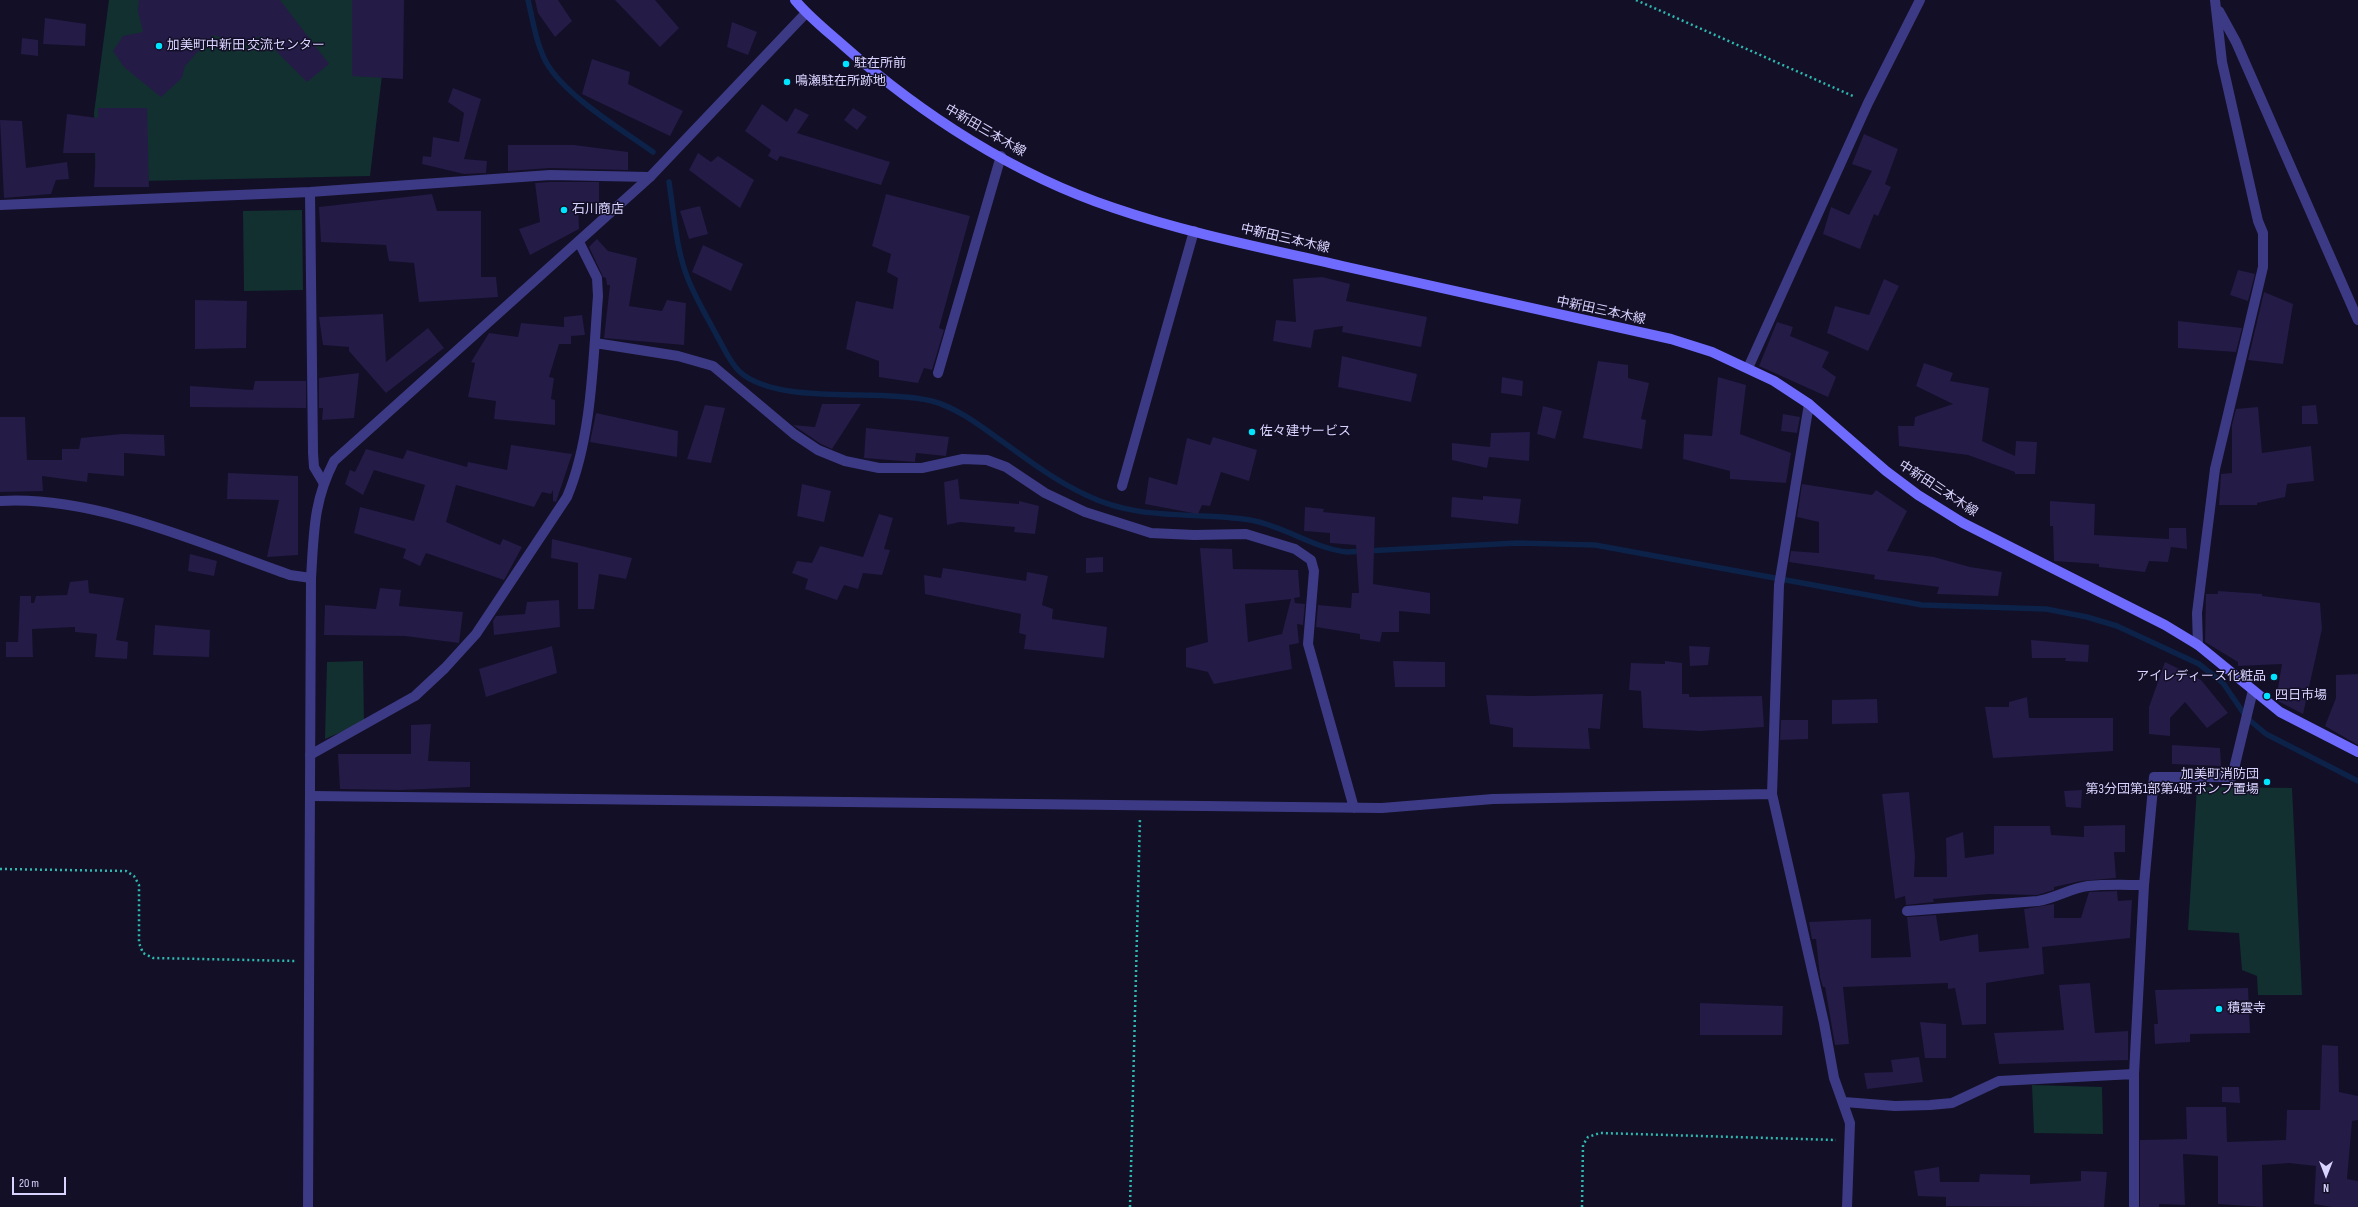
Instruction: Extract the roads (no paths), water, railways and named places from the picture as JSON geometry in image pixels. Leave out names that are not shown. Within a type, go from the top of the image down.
[{"type":"main road","name":"中新田三本木線","points":[[795,0],[806,13],[873,72],[939,120],[1001,156],[1072,192],[1114,208],[1194,231],[1671,339],[1712,352],[1748,368],[1774,381],[1809,404],[1886,471],[1918,495],[1963,523],[2165,625],[2198,645],[2280,712],[2358,752]]},
{"type":"street","points":[[1748,368],[1868,103],[1920,0]]},
{"type":"street","points":[[2216,4],[2236,42],[2358,320]]},
{"type":"street","points":[[2198,645],[2197,613],[2215,469],[2263,266],[2263,233],[2258,221],[2222,62],[2216,4]]},
{"type":"street","points":[[308,1207],[311,578],[315,510],[323,482],[334,461],[579,242],[650,176],[806,13]]},
{"type":"street","points":[[938,373],[1001,156]]},
{"type":"street","points":[[0,205],[310,192],[550,175],[650,176]]},
{"type":"street","points":[[310,192],[313,454],[314,467],[323,482]]},
{"type":"street","points":[[1122,486],[1194,231]]},
{"type":"street","points":[[310,755],[415,696],[445,668],[476,634],[567,497],[576,475],[584,443],[595,343],[598,296],[597,278],[579,242]]},
{"type":"street","points":[[595,343],[678,356],[713,366],[794,434],[818,450],[845,461],[879,468],[922,468],[963,459],[987,460],[1006,467],[1045,493],[1085,512],[1151,533],[1194,535],[1246,534],[1295,549],[1311,560],[1314,571],[1308,644],[1354,808]]},
{"type":"street","points":[[1809,404],[1779,585],[1772,794],[1824,1023],[1834,1078],[1844,1102],[1850,1124],[1847,1207]]},
{"type":"street","points":[[0,501],[30,501],[96,510],[290,575],[311,578]]},
{"type":"street","points":[[2134,1207],[2134,1074],[2144,885],[2154,777],[2232,777],[2253,690]]},
{"type":"street","points":[[311,796],[1382,808],[1493,799],[1772,794]]},
{"type":"street","points":[[1906,911],[2054,898],[2075,888],[2089,886],[2144,885]]},
{"type":"street","points":[[1844,1102],[1894,1106],[1930,1106],[1952,1103],[1999,1081],[2134,1074]]},
{"type":"waterway","points":[[528,0],[540,47],[546,62],[555,75],[566,87],[595,111],[653,152]]},
{"type":"waterway","points":[[669,182],[678,244],[684,268],[691,286],[733,364],[740,372],[757,382],[779,389],[804,393],[910,397],[932,401],[951,408],[969,418],[1053,477],[1086,495],[1107,503],[1127,509],[1147,512],[1229,517],[1250,520],[1275,527],[1310,542],[1334,550],[1347,552],[1517,543],[1595,545],[1922,605],[2046,609],[2087,617],[2117,626],[2199,664],[2223,683],[2247,718],[2266,734],[2358,781]]},
{"type":"place","name":"加美町中新田 交流センター","points":[[159,46]]},
{"type":"place","name":"駐在所前","points":[[846,64]]},
{"type":"place","name":"鳴瀬駐在所跡地","points":[[787,82]]},
{"type":"place","name":"石川商店","points":[[564,210]]},
{"type":"place","name":"佐々建サービス","points":[[1252,432]]},
{"type":"place","name":"アイレディース化粧品","points":[[2274,677]]},
{"type":"place","name":"四日市場","points":[[2267,696]]},
{"type":"place","name":"加美町消防団 第3分団第1部第4班 ポンプ置場","points":[[2267,782]]},
{"type":"place","name":"積雲寺","points":[[2219,1009]]}]
